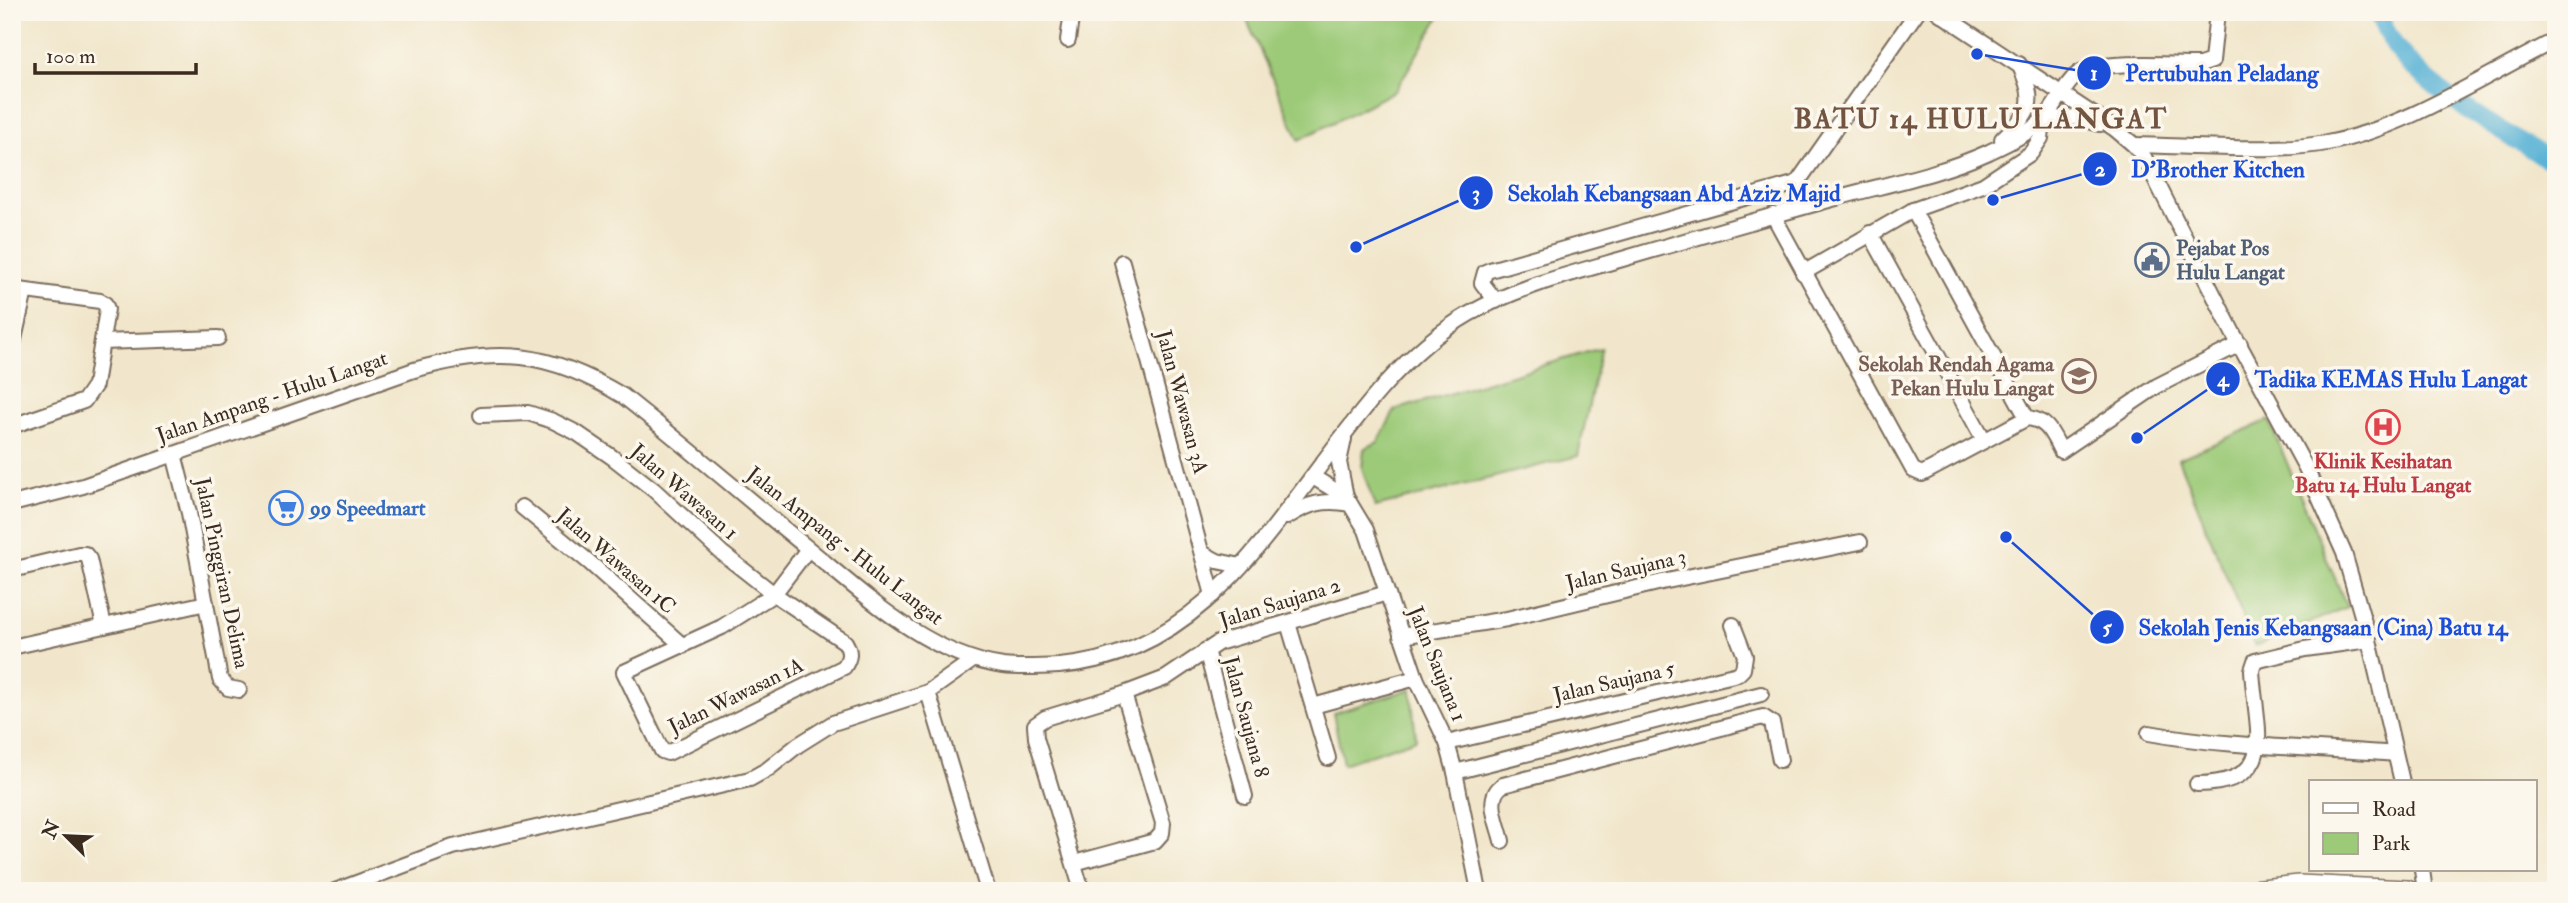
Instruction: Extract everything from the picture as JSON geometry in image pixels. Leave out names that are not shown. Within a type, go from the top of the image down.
[{"type":"highway","points":[[2252,891],[2298,886],[2407,891]]},
{"type":"street","points":[[1068,40],[1072,12]]},
{"type":"street","points":[[1496,301],[1482,282],[1485,272],[1490,270],[1797,183],[1917,12]]},
{"type":"street","points":[[1938,12],[2063,93],[2134,145],[2150,168],[2239,344],[2306,468],[2344,553],[2369,640],[2402,780]]},
{"type":"street","name":"Jalan Ampang - Hulu Langat","points":[[12,504],[83,486],[435,363],[478,355],[513,356],[538,360],[586,375],[623,396],[808,549],[915,631],[939,645],[973,660],[1030,668],[1098,660],[1147,642],[1178,623],[1213,595],[1278,523],[1372,400],[1427,343],[1470,314],[1496,301],[1584,270],[1926,174],[1988,152],[2043,120],[2074,76],[2084,70],[2096,67],[2200,65],[2212,61],[2217,12]]},
{"type":"street","points":[[1803,273],[1913,210],[1983,185],[2037,146],[2043,120],[2076,117],[2097,122],[2134,145],[2298,147],[2329,142],[2396,122],[2556,40]]},
{"type":"street","points":[[1988,152],[2020,122],[2027,110],[2031,97],[2019,64]]},
{"type":"street","points":[[1913,210],[2027,418]]},
{"type":"street","points":[[1773,215],[1913,470],[1922,474],[2027,418],[2040,420],[2047,425],[2060,451],[2157,386],[2239,344]]},
{"type":"street","points":[[1870,233],[1984,440]]},
{"type":"street","name":"Jalan Wawasan 3A","points":[[1122,262],[1213,595]]},
{"type":"street","points":[[12,348],[19,290],[100,301],[105,304],[107,309],[95,385],[90,394],[84,401],[13,426]]},
{"type":"street","points":[[102,342],[218,338]]},
{"type":"street","name":"Jalan Wawasan 1","points":[[481,415],[528,413],[577,433],[654,490],[722,553],[774,594],[845,642]]},
{"type":"street","name":"Jalan Saujana 1","points":[[1345,434],[1339,462],[1349,501],[1366,530],[1416,678],[1447,743],[1479,891]]},
{"type":"street","name":"Jalan Pinggiran Delima","points":[[174,454],[189,513],[220,679],[228,688],[239,690]]},
{"type":"street","points":[[1313,477],[1349,501]]},
{"type":"street","points":[[1278,523],[1298,510],[1321,501],[1349,501]]},
{"type":"street","name":"Jalan Wawasan 1C","points":[[522,507],[589,562],[683,646]]},
{"type":"street","name":"Jalan Saujana 3","points":[[1401,636],[1507,619],[1662,582],[1860,542]]},
{"type":"street","points":[[683,646],[722,627],[774,594],[808,549]]},
{"type":"street","points":[[1202,553],[1211,559],[1241,566]]},
{"type":"street","points":[[12,570],[85,554],[89,559],[103,626]]},
{"type":"street","name":"Jalan Saujana 2","points":[[1074,863],[1036,738],[1035,725],[1045,718],[1125,694],[1166,678],[1218,643],[1387,593]]},
{"type":"street","points":[[12,647],[206,603]]},
{"type":"street","points":[[1288,623],[1328,758]]},
{"type":"street","name":"Jalan Saujana 5","points":[[1447,743],[1738,674],[1743,669],[1745,656],[1733,625]]},
{"type":"street","points":[[2197,784],[2232,780],[2246,771],[2259,748],[2252,670],[2255,661],[2305,649],[2369,640]]},
{"type":"street","name":"Jalan Wawasan 1A","points":[[683,646],[624,672],[662,751],[668,753],[844,667],[849,659],[849,648],[845,642]]},
{"type":"street","name":"Jalan Saujana 8","points":[[1206,650],[1245,796]]},
{"type":"street","points":[[335,891],[453,847],[750,779],[833,723],[928,692],[973,660]]},
{"type":"street","points":[[1313,706],[1416,678]]},
{"type":"street","points":[[928,692],[988,891]]},
{"type":"street","points":[[1082,891],[1074,863],[1155,841],[1163,833],[1163,824],[1125,694]]},
{"type":"street","points":[[1455,772],[1761,694]]},
{"type":"street","points":[[1502,841],[1492,798],[1496,790],[1503,785],[1763,718],[1772,723],[1780,760]]},
{"type":"street","points":[[1627,728],[1634,751]]},
{"type":"street","points":[[2149,733],[2192,741],[2259,748],[2330,749],[2395,754]]},
{"type":"street","points":[[2422,872],[2426,891]]},
{"type":"green space","points":[[1255,12],[1438,12],[1440,16],[1395,91],[1299,140],[1246,18]]},
{"type":"green space","points":[[1601,348],[1578,456],[1375,507],[1362,468],[1364,449],[1378,442],[1395,410]]},
{"type":"green space","points":[[2269,420],[2347,607],[2255,646],[2178,459]]},
{"type":"green space","points":[[1411,689],[1416,739],[1343,764],[1333,713]]},
{"type":"waterway","points":[[2377,12],[2395,46],[2432,83],[2472,113],[2556,164]]},
{"type":"place","name":"Pertubuhan Peladang","points":[[1977,54]]},
{"type":"place","name":"D’Brother Kitchen","points":[[1993,200]]},
{"type":"place","name":"Sekolah Kebangsaan Abd Aziz Majid","points":[[1356,247]]},
{"type":"place","name":"Pejabat Pos Hulu Langat","points":[[2152,260]]},
{"type":"place","name":"Sekolah Rendah Agama Pekan Hulu Langat","points":[[2079,376]]},
{"type":"place","name":"Klinik Kesihatan Batu 14 Hulu Langat","points":[[2383,427]]},
{"type":"place","name":"Tadika KEMAS Hulu Langat","points":[[2137,438]]},
{"type":"place","name":"99 Speedmart","points":[[286,508]]},
{"type":"place","name":"Sekolah Jenis Kebangsaan (Cina) Batu 14","points":[[2006,537]]},
{"type":"district","name":"BATU 14 HULU LANGAT","points":[[1981,119]]}]
